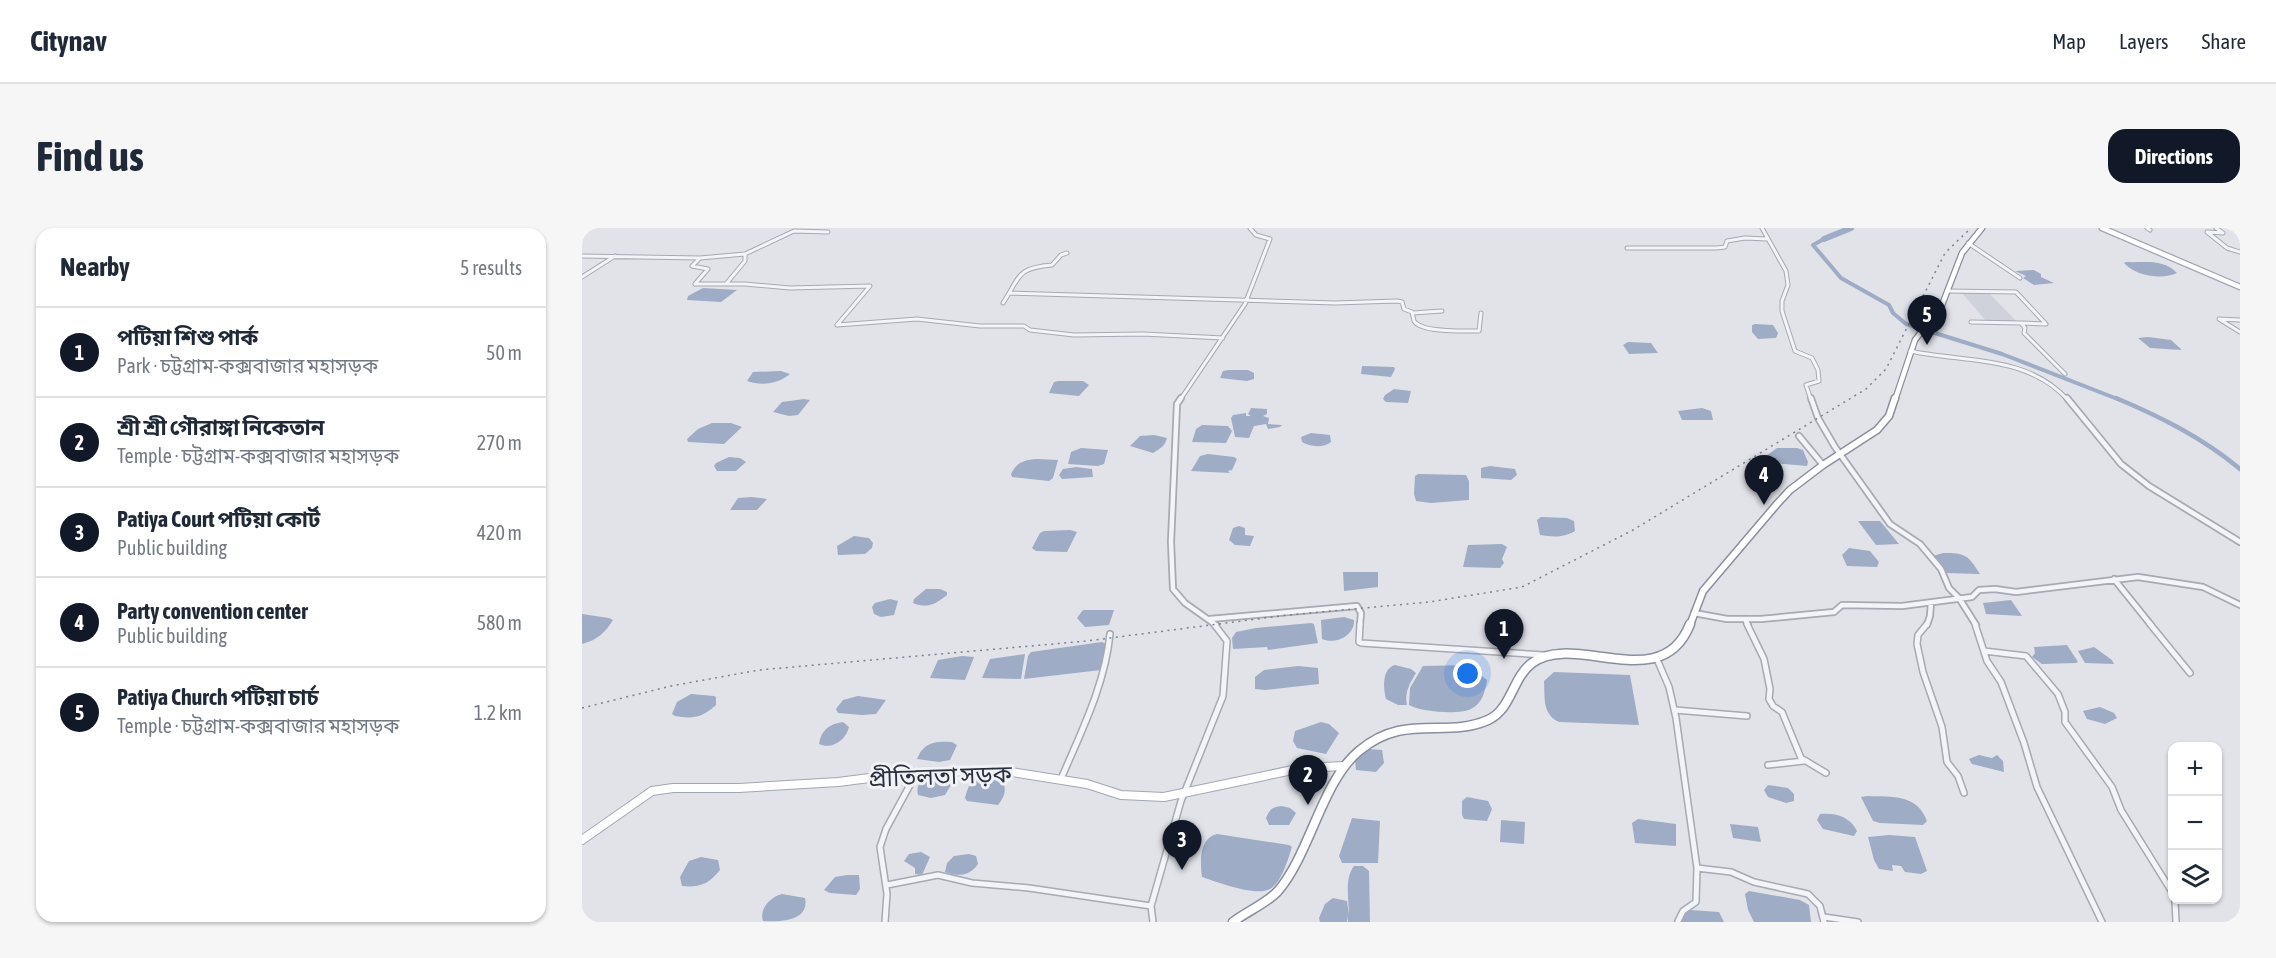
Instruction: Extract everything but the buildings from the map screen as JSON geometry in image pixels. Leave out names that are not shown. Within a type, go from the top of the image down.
[{"type":"highway","points":[[1233,922],[1280,890],[1344,766],[1354,754],[1377,738],[1396,730],[1474,725],[1493,718],[1504,706],[1528,667],[1535,661],[1553,656],[1656,657],[1669,653],[1682,642],[1701,594],[1777,504],[1790,490],[1823,465],[1877,430],[1888,416],[1917,336],[1941,305],[1956,265],[1968,243],[1982,228]]},
{"type":"main road","points":[[2102,228],[2240,287]]},
{"type":"main road","name":"প্রীতিলতা সড়ক","points":[[582,840],[652,791],[673,788],[739,788],[837,782],[917,772],[1005,771],[1087,784],[1121,795],[1164,797],[1302,768],[1344,766]]},
{"type":"street","points":[[1153,922],[1152,906],[1159,873],[1184,791],[1223,696],[1227,641],[1210,619],[1185,603],[1173,589],[1171,542],[1177,404],[1247,301],[1270,239],[1256,236],[1250,228]]},
{"type":"street","points":[[1762,228],[1786,271],[1788,285],[1782,301],[1782,311],[1795,351],[1812,358],[1818,370],[1820,380],[1807,384],[1807,393],[1827,435],[1890,524],[1920,544],[1941,569],[1949,588],[1959,598],[1977,627],[1987,661],[2001,682],[2037,787],[2102,922]]},
{"type":"street","points":[[2216,228],[2223,233],[2208,232],[2227,248],[2240,252]]},
{"type":"street","points":[[582,256],[699,258],[745,254],[794,231],[828,232]]},
{"type":"street","points":[[1627,248],[1716,248],[1725,247],[1727,241],[1736,239],[1767,239]]},
{"type":"street","points":[[1968,243],[2020,278]]},
{"type":"street","points":[[1003,303],[1024,270],[1030,267],[1052,265],[1061,255],[1067,253]]},
{"type":"street","points":[[726,284],[745,261],[745,254]]},
{"type":"street","points":[[582,277],[615,256]]},
{"type":"street","points":[[699,258],[692,266],[708,269],[694,283],[790,288],[870,286],[837,325],[917,319],[980,326],[1026,326],[1030,330],[1074,335],[1143,334],[1223,338]]},
{"type":"street","points":[[1947,291],[2016,292],[2046,324],[1971,322]]},
{"type":"street","points":[[1009,293],[1335,303],[1397,301],[1402,302],[1404,309],[1413,313],[1442,311]]},
{"type":"street","points":[[1413,313],[1414,321],[1421,328],[1462,332],[1479,331],[1481,313]]},
{"type":"street","points":[[2240,320],[2219,319],[2240,332]]},
{"type":"street","points":[[2020,323],[2025,328],[2024,333],[2065,374]]},
{"type":"street","points":[[1910,351],[1931,357],[2005,363],[2045,380],[2060,391],[2119,463],[2153,488],[2215,523],[2240,542]]},
{"type":"street","points":[[1799,436],[1823,465]]},
{"type":"street","points":[[1694,613],[1710,617],[1745,619],[1834,612],[1842,605],[1902,606],[1972,597],[1979,590],[1995,588],[2016,592],[2138,577],[2203,587],[2240,605]]},
{"type":"street","points":[[2114,579],[2190,673]]},
{"type":"street","points":[[1931,603],[1933,612],[1925,630],[1918,635],[1917,644],[1923,672],[1942,727],[1947,762],[1958,776],[1964,793]]},
{"type":"street","points":[[1210,619],[1357,606],[1361,614],[1359,642],[1361,643],[1553,656]]},
{"type":"street","points":[[1745,619],[1764,659],[1770,689],[1769,699],[1773,706],[1782,712],[1784,720],[1797,741],[1804,761]]},
{"type":"street","points":[[1062,779],[1096,693],[1108,653],[1110,634]]},
{"type":"street","points":[[1984,651],[2026,656],[2050,681],[2062,703],[2065,722],[2112,787],[2121,810],[2168,886]]},
{"type":"street","points":[[1656,657],[1668,679],[1675,710],[1688,819],[1697,868],[1696,902],[1683,911],[1678,921]]},
{"type":"street","points":[[1675,710],[1747,716]]},
{"type":"street","points":[[1768,765],[1773,762],[1791,764],[1804,761],[1826,773]]},
{"type":"street","points":[[885,922],[887,885],[880,853],[883,836],[917,772]]},
{"type":"street","points":[[1697,868],[1731,872],[1754,882],[1808,894],[1814,897],[1824,920],[1858,922]]},
{"type":"street","points":[[887,885],[938,875],[972,883],[1029,888],[1152,906]]},
{"type":"street","points":[[2176,904],[2174,916],[2176,922]]},
{"type":"shaded area","points":[[1962,293],[1989,293],[2017,322],[1987,322]]},
{"type":"water","points":[[2124,263],[2159,263],[2172,268],[2177,273],[2149,276],[2135,271]]},
{"type":"water","points":[[2034,270],[2041,274],[2041,277],[2054,283],[2034,285],[2023,278],[2026,276],[2015,271]]},
{"type":"water","points":[[703,288],[737,290],[721,302],[687,300],[688,296]]},
{"type":"water","points":[[1752,325],[1773,325],[1778,333],[1776,338],[1758,339],[1752,332]]},
{"type":"water","points":[[2138,338],[2171,340],[2182,350],[2150,348]]},
{"type":"water","points":[[1628,342],[1651,343],[1658,353],[1629,354],[1623,345]]},
{"type":"water","points":[[1362,366],[1394,367],[1395,369],[1391,377],[1361,374]]},
{"type":"water","points":[[1248,370],[1254,373],[1254,379],[1247,381],[1220,378],[1223,371]]},
{"type":"water","points":[[781,371],[790,374],[770,383],[747,381],[753,372]]},
{"type":"water","points":[[1083,381],[1089,385],[1079,396],[1049,393],[1054,382]]},
{"type":"water","points":[[1394,389],[1411,391],[1408,403],[1386,402],[1383,399]]},
{"type":"water","points":[[810,400],[798,415],[789,416],[773,412],[782,402]]},
{"type":"water","points":[[1251,408],[1267,409],[1267,414],[1263,416],[1269,418],[1268,424],[1282,425],[1268,429],[1266,424],[1254,426],[1249,438],[1235,437],[1231,418],[1233,415],[1246,413],[1246,416],[1251,416],[1248,414]]},
{"type":"water","points":[[1702,408],[1711,411],[1713,420],[1682,420],[1678,411]]},
{"type":"water","points":[[712,423],[731,423],[742,427],[724,444],[688,442],[687,439],[698,429]]},
{"type":"water","points":[[1202,425],[1228,426],[1232,431],[1226,443],[1192,442],[1196,429]]},
{"type":"water","points":[[1311,433],[1330,435],[1331,442],[1317,446],[1302,442],[1301,437]]},
{"type":"water","points":[[1154,435],[1167,438],[1162,447],[1153,453],[1130,446],[1140,436]]},
{"type":"water","points":[[1081,448],[1108,450],[1104,464],[1098,466],[1068,464],[1071,452]]},
{"type":"water","points":[[1777,448],[1803,450],[1808,462],[1807,466],[1772,463],[1766,456]]},
{"type":"water","points":[[1208,454],[1237,459],[1232,470],[1228,471],[1230,473],[1191,471],[1200,456]]},
{"type":"water","points":[[729,457],[740,458],[746,462],[736,471],[717,471],[714,466],[716,463]]},
{"type":"water","points":[[1037,459],[1058,460],[1053,478],[1049,481],[1012,477],[1011,474],[1018,464]]},
{"type":"water","points":[[1490,466],[1515,469],[1517,475],[1511,480],[1481,478],[1481,468]]},
{"type":"water","points":[[1076,467],[1092,469],[1093,477],[1062,479],[1059,475],[1063,469]]},
{"type":"water","points":[[1418,474],[1466,475],[1469,481],[1469,500],[1431,503],[1416,501],[1415,476]]},
{"type":"water","points":[[738,498],[767,499],[757,510],[730,510]]},
{"type":"water","points":[[1541,517],[1567,518],[1574,521],[1575,531],[1558,536],[1540,535],[1537,520]]},
{"type":"water","points":[[1858,521],[1880,521],[1899,544],[1876,545]]},
{"type":"water","points":[[1239,526],[1245,528],[1245,535],[1254,536],[1250,546],[1235,545],[1229,540],[1233,528]]},
{"type":"water","points":[[1044,531],[1077,532],[1067,552],[1036,551],[1032,548],[1040,533]]},
{"type":"water","points":[[854,536],[869,538],[873,543],[872,548],[865,554],[838,555],[837,546]]},
{"type":"water","points":[[1502,544],[1507,547],[1502,559],[1504,563],[1500,568],[1463,567],[1468,545]]},
{"type":"water","points":[[1849,548],[1870,551],[1879,562],[1877,567],[1847,566],[1842,555]]},
{"type":"water","points":[[1943,553],[1966,556],[1980,574],[1945,573],[1933,556]]},
{"type":"water","points":[[1343,572],[1378,572],[1378,587],[1344,591]]},
{"type":"water","points":[[926,589],[940,589],[947,592],[947,595],[931,605],[923,606],[913,603],[914,599]]},
{"type":"water","points":[[890,599],[898,601],[894,615],[881,617],[874,614],[872,607],[875,603]]},
{"type":"water","points":[[2011,600],[2022,616],[1986,614],[1983,603]]},
{"type":"water","points":[[1083,610],[1114,610],[1109,625],[1085,627],[1077,618]]},
{"type":"water","points":[[582,614],[613,620],[600,635],[582,644]]},
{"type":"water","points":[[1344,617],[1354,620],[1348,634],[1339,640],[1322,639],[1321,620]]},
{"type":"water","points":[[1314,624],[1318,643],[1268,650],[1267,647],[1233,649],[1232,638],[1236,632]]},
{"type":"water","points":[[1102,642],[1106,644],[1101,670],[1024,679],[1028,656],[1031,652]]},
{"type":"water","points":[[2067,645],[2078,662],[2042,664],[2032,657],[2035,653],[2034,647]]},
{"type":"water","points":[[2094,647],[2114,664],[2085,663],[2078,651]]},
{"type":"water","points":[[1025,654],[1021,679],[982,678],[990,659]]},
{"type":"water","points":[[962,656],[974,657],[965,680],[930,678],[938,660]]},
{"type":"water","points":[[1395,665],[1411,669],[1416,673],[1407,692],[1407,705],[1398,705],[1386,699],[1384,684],[1386,674]]},
{"type":"water","points":[[1468,665],[1487,680],[1483,696],[1471,709],[1449,712],[1431,711],[1409,705],[1410,688],[1423,666]]},
{"type":"water","points":[[1298,666],[1318,668],[1319,684],[1255,689],[1255,677],[1264,670]]},
{"type":"water","points":[[1554,672],[1630,675],[1639,725],[1559,722],[1554,719],[1547,710],[1544,681]]},
{"type":"water","points":[[691,694],[714,696],[716,705],[706,713],[697,716],[681,717],[672,714],[677,702]]},
{"type":"water","points":[[858,696],[886,700],[876,714],[838,713],[836,709],[843,700]]},
{"type":"water","points":[[2100,707],[2114,713],[2117,718],[2105,724],[2087,719],[2083,711]]},
{"type":"water","points":[[843,722],[849,727],[842,740],[829,746],[819,744],[826,728]]},
{"type":"water","points":[[1321,722],[1329,724],[1339,733],[1326,754],[1297,748],[1293,741],[1295,731]]},
{"type":"water","points":[[952,742],[957,745],[950,760],[939,762],[917,759],[923,749],[931,744]]},
{"type":"water","points":[[1369,749],[1382,750],[1384,763],[1376,772],[1356,770],[1355,760]]},
{"type":"water","points":[[1979,755],[1992,758],[1997,755],[2003,761],[2004,772],[1972,764],[1969,759]]},
{"type":"water","points":[[983,776],[1002,779],[1004,793],[998,805],[967,801],[965,798],[971,784]]},
{"type":"water","points":[[927,779],[947,779],[951,785],[945,795],[931,798],[918,795],[919,785]]},
{"type":"water","points":[[1768,785],[1788,788],[1794,794],[1794,801],[1786,803],[1768,797],[1764,790]]},
{"type":"water","points":[[1467,797],[1488,801],[1492,809],[1487,821],[1464,819],[1462,801]]},
{"type":"water","points":[[1861,797],[1895,797],[1910,801],[1923,812],[1927,821],[1923,825],[1873,821]]},
{"type":"water","points":[[1282,806],[1296,813],[1289,825],[1269,825],[1266,818],[1269,812]]},
{"type":"water","points":[[1820,814],[1842,816],[1857,831],[1854,836],[1823,829],[1817,820]]},
{"type":"water","points":[[1352,818],[1380,821],[1378,863],[1342,863],[1339,856]]},
{"type":"water","points":[[1638,819],[1676,824],[1676,846],[1635,843],[1632,823]]},
{"type":"water","points":[[1501,820],[1525,822],[1524,844],[1500,842]]},
{"type":"water","points":[[1730,824],[1758,827],[1761,842],[1733,838]]},
{"type":"water","points":[[1217,834],[1292,847],[1284,870],[1274,886],[1264,891],[1256,891],[1236,888],[1202,877],[1201,858],[1204,845],[1211,836]]},
{"type":"water","points":[[1889,835],[1915,837],[1927,871],[1921,874],[1905,872],[1901,866],[1892,865],[1893,871],[1879,869],[1874,860],[1868,837]]},
{"type":"water","points":[[921,852],[930,857],[922,875],[915,874],[915,868],[904,861],[909,854]]},
{"type":"water","points":[[969,854],[976,856],[978,864],[971,871],[959,875],[945,872],[947,863],[954,856]]},
{"type":"water","points":[[701,857],[718,860],[720,870],[712,879],[703,884],[682,886],[680,877],[689,861]]},
{"type":"water","points":[[1354,866],[1363,866],[1369,871],[1370,922],[1348,922],[1348,916],[1347,922],[1320,922],[1319,918],[1325,904],[1333,898],[1347,901],[1349,915],[1348,883]]},
{"type":"water","points":[[859,875],[860,889],[856,895],[830,893],[824,890],[835,877]]},
{"type":"water","points":[[1749,891],[1800,900],[1809,905],[1811,922],[1754,922],[1748,910],[1745,894]]},
{"type":"water","points":[[782,894],[805,898],[803,912],[792,919],[763,921],[764,908],[773,898]]},
{"type":"water","points":[[1691,910],[1719,912],[1724,922],[1680,922],[1683,914]]},
{"type":"waterway","points":[[1824,239],[1851,228]]},
{"type":"waterway","points":[[1824,239],[1813,245],[1841,278],[1889,305],[1893,313],[1906,324],[2002,354],[2120,400]]},
{"type":"waterway","points":[[2116,398],[2181,429],[2211,447],[2240,469]]},
{"type":"railway","points":[[582,708],[671,686],[759,670],[1087,641],[1288,615],[1429,602],[1522,587],[1633,530],[1866,389],[1886,369],[1945,253],[1971,228]]},
{"type":"place","name":"Patiya Church পটিয়া চার্চ","points":[[1927,345]]},
{"type":"place","name":"Party convention center","points":[[1764,505]]},
{"type":"place","name":"পটিয়া শিশু পার্ক","points":[[1504,659]]},
{"type":"place","name":"শ্রী শ্রী গৌরাঙ্গা নিকেতান","points":[[1308,805]]},
{"type":"place","name":"Patiya Court পটিয়া কোর্ট","points":[[1182,870]]}]
